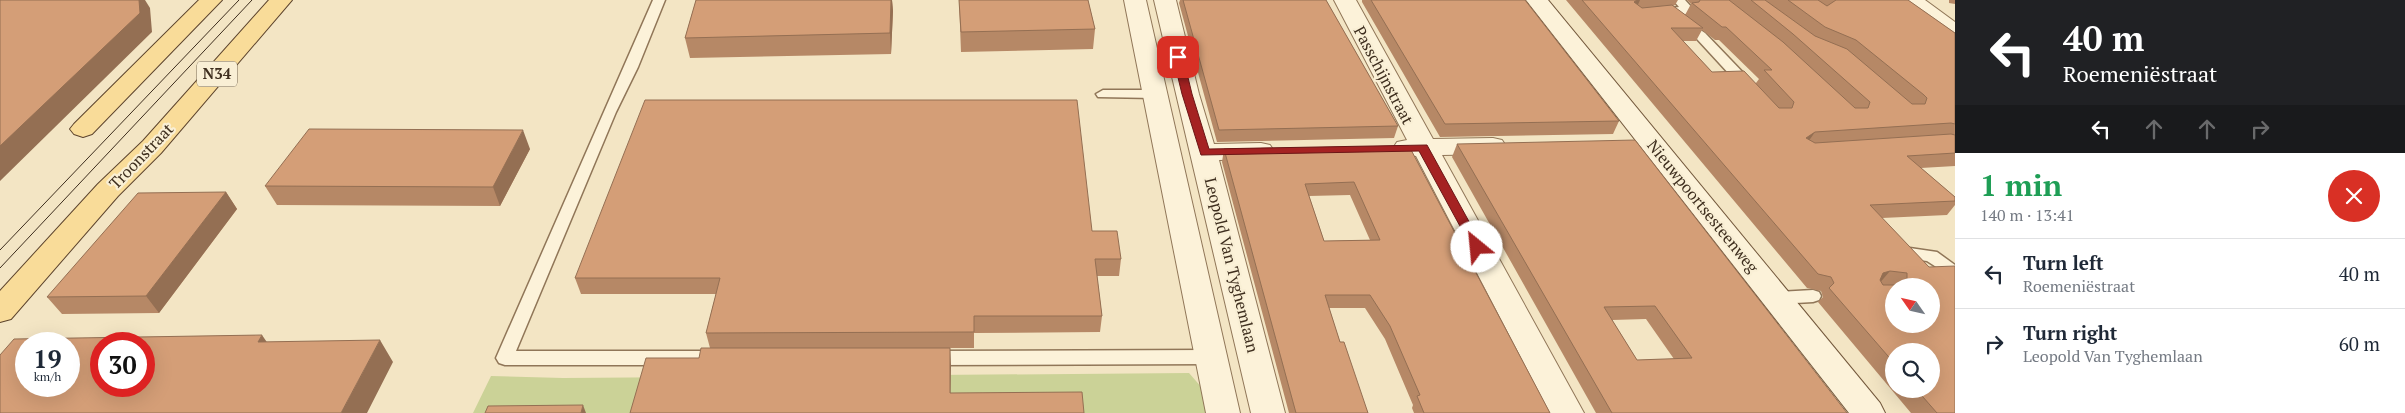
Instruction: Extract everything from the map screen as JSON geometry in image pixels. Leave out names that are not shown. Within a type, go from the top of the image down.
[{"type":"main road","points":[[82,129],[211,0]]},
{"type":"main road","name":"Troonstraat","points":[[0,311],[108,190],[152,147],[282,0]]},
{"type":"street","points":[[1135,0],[1223,413]]},
{"type":"street","name":"Leopold Van Tyghemlaan","points":[[1166,0],[1187,94],[1204,152],[1268,413]]},
{"type":"street","name":"Passchijnstraat","points":[[1345,0],[1567,413]]},
{"type":"street","name":"Nieuwpoortsesteenweg","points":[[1537,0],[1868,413]]},
{"type":"street","points":[[1911,0],[1955,32]]},
{"type":"street","points":[[1622,144],[1652,143]]},
{"type":"street","points":[[1383,148],[1513,146]]},
{"type":"street","points":[[1204,152],[1284,150]]},
{"type":"lane","points":[[659,0],[632,67],[605,121],[506,358],[734,358]]},
{"type":"lane","points":[[1652,14],[1688,10],[1679,0]]},
{"type":"lane","points":[[1669,12],[1701,36],[1758,97]]},
{"type":"lane","points":[[1103,94],[1155,94]]},
{"type":"lane","points":[[1903,253],[1931,256],[1955,273]]},
{"type":"lane","points":[[1776,298],[1813,296]]},
{"type":"lane","points":[[914,358],[1212,357]]},
{"type":"green space","points":[[1189,373],[1210,397],[1213,413],[473,413],[491,376],[563,378]]},
{"type":"building","points":[[0,0],[139,0],[140,13],[0,146]]},
{"type":"building","points":[[696,0],[891,0],[890,33],[685,38]]},
{"type":"building","points":[[959,0],[1088,0],[1095,29],[961,32]]},
{"type":"building","points":[[1183,0],[1326,0],[1398,126],[1219,130]]},
{"type":"building","points":[[1371,0],[1525,0],[1619,121],[1445,124]]},
{"type":"building","points":[[1582,0],[1637,0],[1634,2],[1642,8],[1672,5],[1703,28],[1671,28],[1712,72],[1744,71],[1779,108],[1792,108],[1794,102],[1764,70],[1772,70],[1726,27],[1722,27],[1692,3],[1699,2],[1700,0],[1729,0],[1783,42],[1855,108],[1868,108],[1870,102],[1793,34],[1751,0],[1765,0],[1815,36],[1847,49],[1912,104],[1925,104],[1927,98],[1856,40],[1825,27],[1788,0],[1818,0],[1827,6],[1836,0],[1908,0],[1955,33],[1955,124],[1815,132],[1806,138],[1815,143],[1955,135],[1955,153],[1907,156],[1955,197],[1955,201],[1870,205],[1929,267],[1955,266],[1955,413],[1937,413],[1924,398],[1940,398],[1940,343],[1885,343],[1885,353],[1829,288],[1834,283],[1831,277],[1818,274]]},
{"type":"building","points":[[645,100],[1077,100],[1092,231],[1117,231],[1121,259],[1095,259],[1102,316],[974,316],[974,332],[706,333],[720,278],[575,278]]},
{"type":"building","points":[[309,129],[523,130],[493,187],[265,186]]},
{"type":"building","points":[[1635,140],[1847,413],[1612,413],[1457,144]],"holes":[[[1655,306],[1692,358],[1637,360],[1604,307]]]},
{"type":"building","points":[[1409,146],[1550,413],[1424,413],[1417,396],[1420,395],[1390,326],[1370,295],[1325,295],[1340,342],[1344,342],[1368,413],[1296,413],[1224,149]],"holes":[[[1354,182],[1380,240],[1324,241],[1305,184]]]},
{"type":"building","points":[[226,192],[146,296],[47,297],[138,193]]},
{"type":"building","points":[[262,335],[258,342],[380,340],[341,413],[0,413],[0,355],[15,339],[15,397],[80,397],[80,338],[90,338],[90,397],[155,397],[155,337]]},
{"type":"building","points":[[701,348],[950,348],[950,393],[1082,392],[1084,413],[630,413],[646,358],[699,358]]},
{"type":"building","points":[[583,405],[581,413],[485,413],[488,406]]},
{"type":"tram line","points":[[0,250],[239,0]]},
{"type":"tram line","points":[[0,268],[252,0]]},
{"type":"route","points":[[1178,57],[1204,152],[1423,148],[1477,247]]}]
